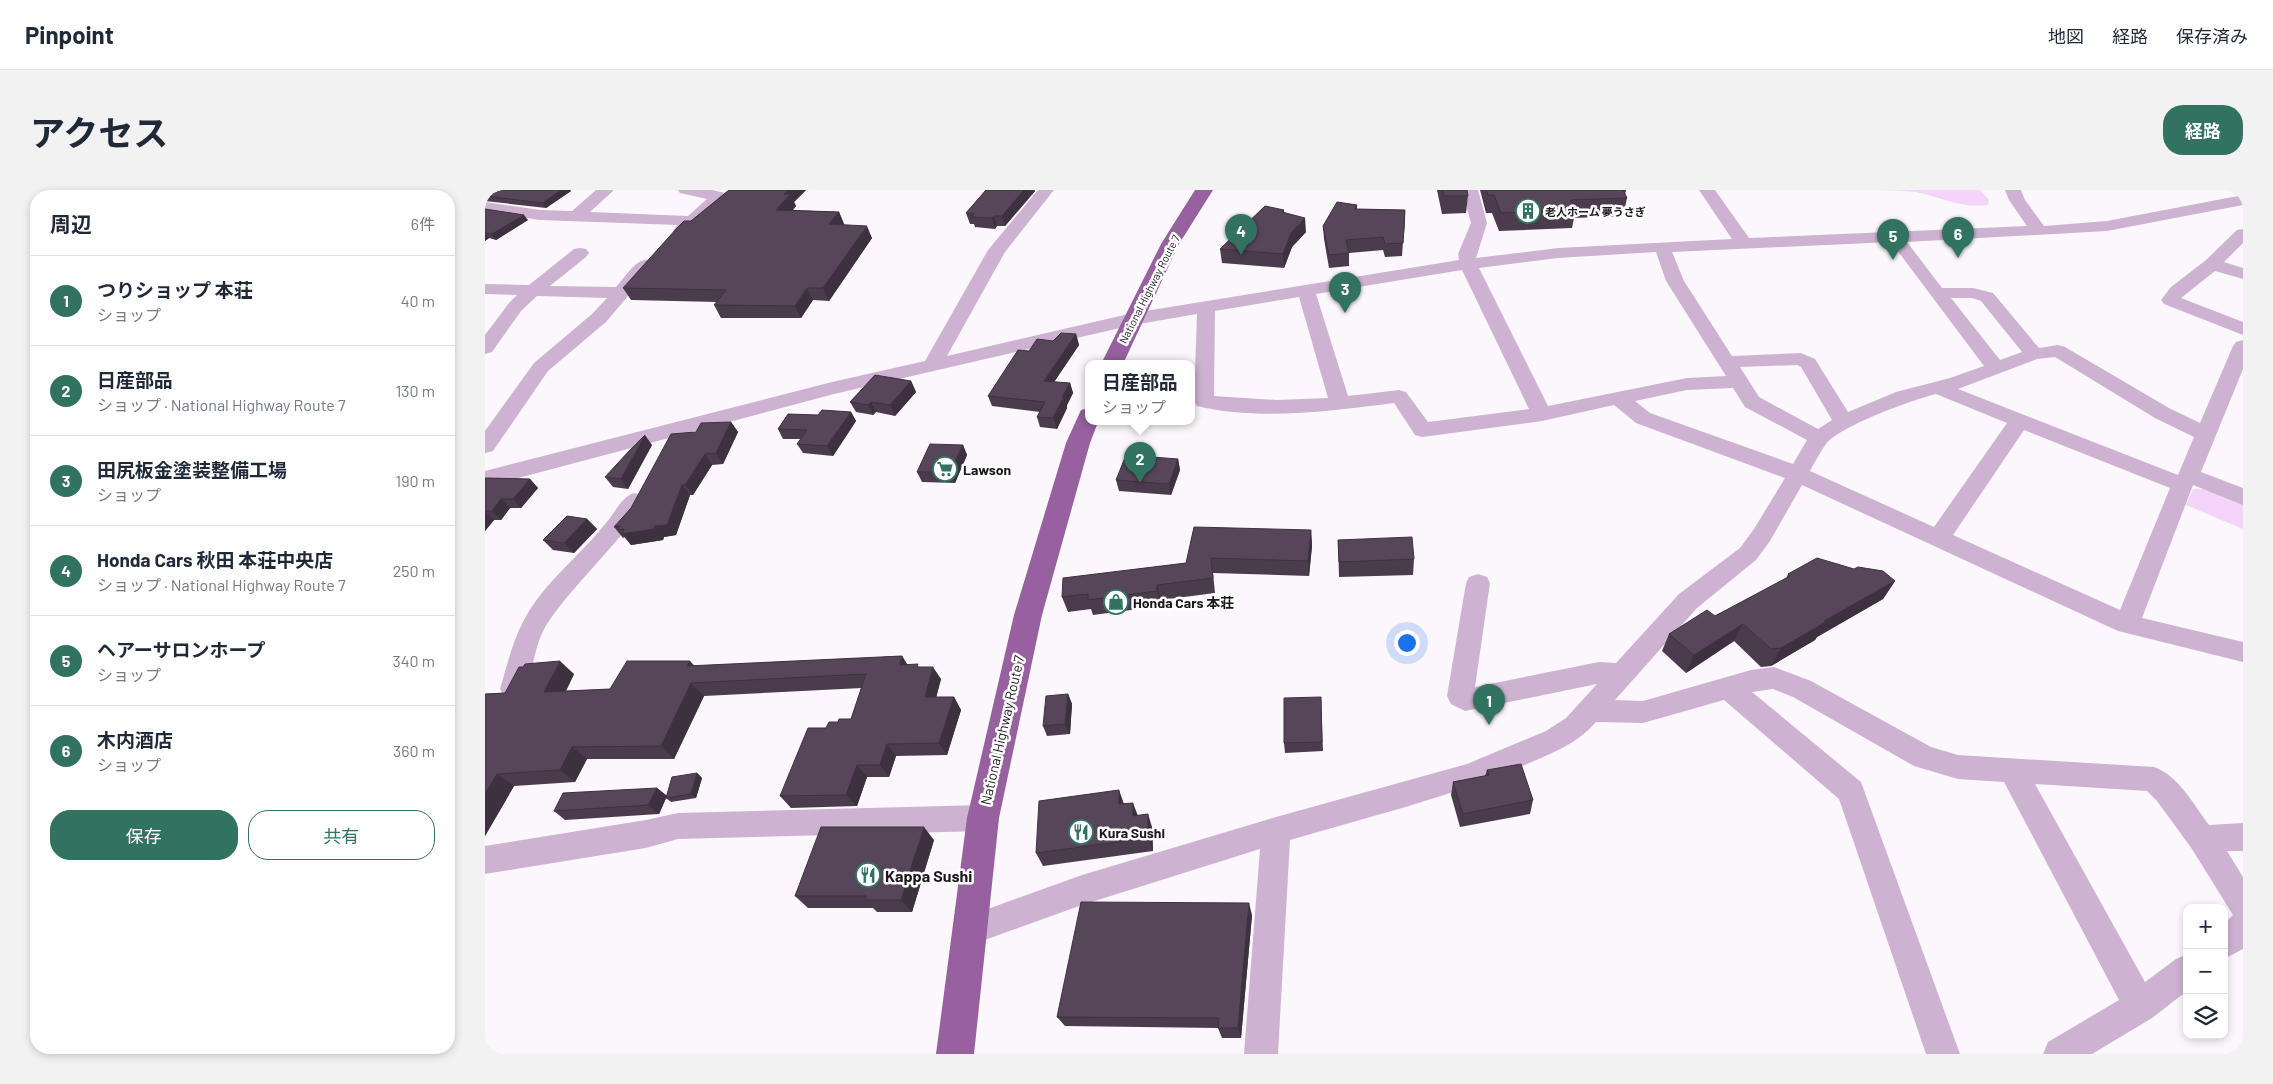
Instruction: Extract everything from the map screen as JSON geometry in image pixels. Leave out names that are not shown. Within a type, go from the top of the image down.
[{"type":"highway","name":"National Highway Route 7","points":[[1114,360],[1169,244],[1205,190]]},
{"type":"highway","name":"National Highway Route 7","points":[[955,1054],[983,818],[1028,615],[1075,451],[1085,425]]},
{"type":"street","points":[[575,217],[606,190]]},
{"type":"street","points":[[485,446],[541,367],[599,318],[664,248],[719,196],[686,190]]},
{"type":"street","points":[[933,364],[997,250],[1046,190]]},
{"type":"street","points":[[1470,190],[1479,223],[1467,254],[1468,264],[1542,414]]},
{"type":"street","points":[[1707,190],[1745,244]]},
{"type":"street","points":[[2013,190],[2017,200],[2039,232]]},
{"type":"street","points":[[488,200],[540,216],[692,221]]},
{"type":"street","points":[[485,479],[832,388],[1133,319],[1468,264],[1558,253],[1662,247],[2039,232],[2107,226],[2243,200]]},
{"type":"street","points":[[2243,234],[2212,264],[2177,291],[2170,300],[2243,329]]},
{"type":"street","points":[[1896,238],[1996,368]]},
{"type":"street","points":[[1662,247],[1675,281],[1752,402],[1819,438]]},
{"type":"street","points":[[485,348],[515,308],[532,290],[580,253]]},
{"type":"street","points":[[2212,264],[2243,274]]},
{"type":"street","points":[[485,289],[621,293]]},
{"type":"street","points":[[1306,290],[1340,404]]},
{"type":"street","points":[[1937,293],[1973,293],[1987,297],[2034,354]]},
{"type":"street","points":[[1206,306],[1203,401],[1236,406],[1340,404],[1399,396],[1422,430],[1542,414],[1687,384],[1739,382]]},
{"type":"street","points":[[2127,624],[2243,346]]},
{"type":"street","points":[[971,930],[1082,890],[1276,830],[1471,775],[1556,740],[1576,726],[1688,601],[1748,554],[1762,535],[1819,438],[1844,422],[1903,396],[1937,388],[2034,354],[2058,351],[2066,354],[2162,413],[2205,434]]},
{"type":"street","points":[[1726,362],[1801,359],[1808,362],[1844,422]]},
{"type":"street","points":[[1937,388],[2019,421],[2186,480],[2243,497]]},
{"type":"street","points":[[1619,399],[1643,418],[1797,474],[2127,624],[2243,652]]},
{"type":"street","points":[[1939,538],[2019,421]]},
{"type":"street","points":[[660,456],[674,429]]},
{"type":"street","points":[[513,688],[527,642],[538,617],[621,521],[646,482]]},
{"type":"street","points":[[1479,583],[1460,696],[1465,700],[1599,673],[1622,674]]},
{"type":"street","points":[[1590,711],[1643,712],[1751,681],[1774,678],[1802,689],[1924,757],[1958,767],[2154,779],[2167,792],[2202,839],[2243,904]]},
{"type":"street","points":[[1728,687],[1851,791],[1943,1054]]},
{"type":"street","points":[[2013,771],[2140,1006]]},
{"type":"street","points":[[485,860],[646,834],[678,826],[983,818]]},
{"type":"street","points":[[1261,1054],[1276,830]]},
{"type":"street","points":[[2202,839],[2243,837]]},
{"type":"street","points":[[2228,940],[2239,932],[2243,926]]},
{"type":"street","points":[[2060,1054],[2140,1006],[2183,973]]},
{"type":"shaded area","points":[[1894,190],[1980,190],[1989,200],[1988,205],[1979,206],[1952,202],[1916,192]]},
{"type":"shaded area","points":[[2193,489],[2212,489],[2243,501],[2243,529],[2186,505]]},
{"type":"building","points":[[485,190],[561,190],[543,203],[485,196]]},
{"type":"building","points":[[729,190],[789,190],[784,194],[791,194],[776,210],[839,212],[829,224],[867,226],[823,288],[807,288],[795,306],[714,305],[726,290],[623,288],[684,221],[691,221]]},
{"type":"building","points":[[986,190],[1024,190],[1002,216],[994,216],[992,218],[972,217],[974,214],[966,213]]},
{"type":"building","points":[[1442,190],[1467,190],[1468,196],[1444,196]]},
{"type":"building","points":[[1486,190],[1623,190],[1627,198],[1571,200],[1575,210],[1501,213],[1494,195],[1488,195]]},
{"type":"building","points":[[1337,202],[1357,205],[1355,209],[1405,210],[1403,243],[1385,244],[1383,237],[1346,240],[1349,253],[1329,255],[1323,226]]},
{"type":"building","points":[[1265,206],[1284,210],[1282,212],[1305,218],[1291,233],[1283,254],[1220,249]]},
{"type":"building","points":[[485,209],[524,215],[492,234],[485,233]]},
{"type":"building","points":[[1061,333],[1076,334],[1044,381],[1070,383],[1053,418],[1037,417],[1045,402],[988,396],[1018,350],[1029,351],[1037,339],[1053,341]]},
{"type":"building","points":[[875,375],[911,381],[890,405],[871,402],[868,405],[850,402]]},
{"type":"building","points":[[822,410],[851,412],[827,446],[797,444],[807,430],[778,429],[788,414],[818,415]]},
{"type":"building","points":[[731,422],[716,453],[705,454],[685,485],[682,485],[667,525],[622,534],[624,529],[619,530],[620,526],[614,527],[631,508],[671,434],[696,432],[701,423]]},
{"type":"building","points":[[645,435],[621,479],[605,477],[629,451]]},
{"type":"building","points":[[930,444],[963,445],[950,472],[917,472]]},
{"type":"building","points":[[1126,455],[1178,459],[1169,484],[1116,480]]},
{"type":"building","points":[[485,478],[530,479],[513,499],[501,499],[492,511],[485,511]]},
{"type":"building","points":[[567,516],[587,519],[564,543],[543,540]]},
{"type":"building","points":[[1194,527],[1311,530],[1308,561],[1211,558],[1213,578],[1157,585],[1157,591],[1088,600],[1088,594],[1062,597],[1063,578],[1186,563]]},
{"type":"building","points":[[1412,537],[1414,559],[1339,562],[1338,540]]},
{"type":"building","points":[[1817,558],[1854,569],[1858,567],[1883,571],[1895,581],[1781,648],[1771,649],[1743,624],[1694,655],[1669,634],[1707,610],[1715,616],[1790,576],[1788,574]]},
{"type":"building","points":[[902,656],[900,665],[918,664],[917,667],[933,667],[925,697],[954,697],[939,743],[887,744],[880,765],[857,765],[846,795],[780,796],[808,728],[826,728],[829,722],[838,722],[839,719],[851,719],[866,674],[691,683],[661,746],[572,747],[560,770],[497,774],[485,794],[485,694],[505,693],[519,667],[523,667],[525,664],[560,661],[544,692],[610,689],[627,661],[690,661],[687,666]]},
{"type":"building","points":[[1068,694],[1065,724],[1043,726],[1046,696]]},
{"type":"building","points":[[1321,697],[1322,742],[1284,743],[1284,698]]},
{"type":"building","points":[[1521,764],[1533,800],[1463,814],[1453,782],[1489,775],[1487,770]]},
{"type":"building","points":[[697,773],[691,794],[666,798],[672,777]]},
{"type":"building","points":[[657,788],[648,805],[554,811],[563,793]]},
{"type":"building","points":[[1119,790],[1119,804],[1133,803],[1133,816],[1148,814],[1148,838],[1036,853],[1039,801]]},
{"type":"building","points":[[821,827],[924,827],[901,900],[865,900],[866,896],[795,896]]},
{"type":"building","points":[[1081,902],[1249,903],[1238,1028],[1218,1028],[1219,1018],[1057,1017]]},
{"type":"place","name":"老人ホーム 夢うさぎ","points":[[1528,211]]},
{"type":"place","name":"Honda Cars 秋田 本荘中央店","points":[[1241,255]]},
{"type":"place","name":"木内酒店","points":[[1958,258]]},
{"type":"place","name":"ヘアーサロンホープ","points":[[1893,260]]},
{"type":"place","name":"田尻板金塗装整備工場","points":[[1345,313]]},
{"type":"place","name":"Lawson","points":[[945,469]]},
{"type":"place","name":"日産部品","points":[[1140,483]]},
{"type":"place","name":"Honda Cars 本荘","points":[[1116,602]]},
{"type":"place","name":"つりショップ 本荘","points":[[1489,725]]},
{"type":"place","name":"Kura Sushi","points":[[1081,832]]},
{"type":"place","name":"Kappa Sushi","points":[[868,875]]}]
